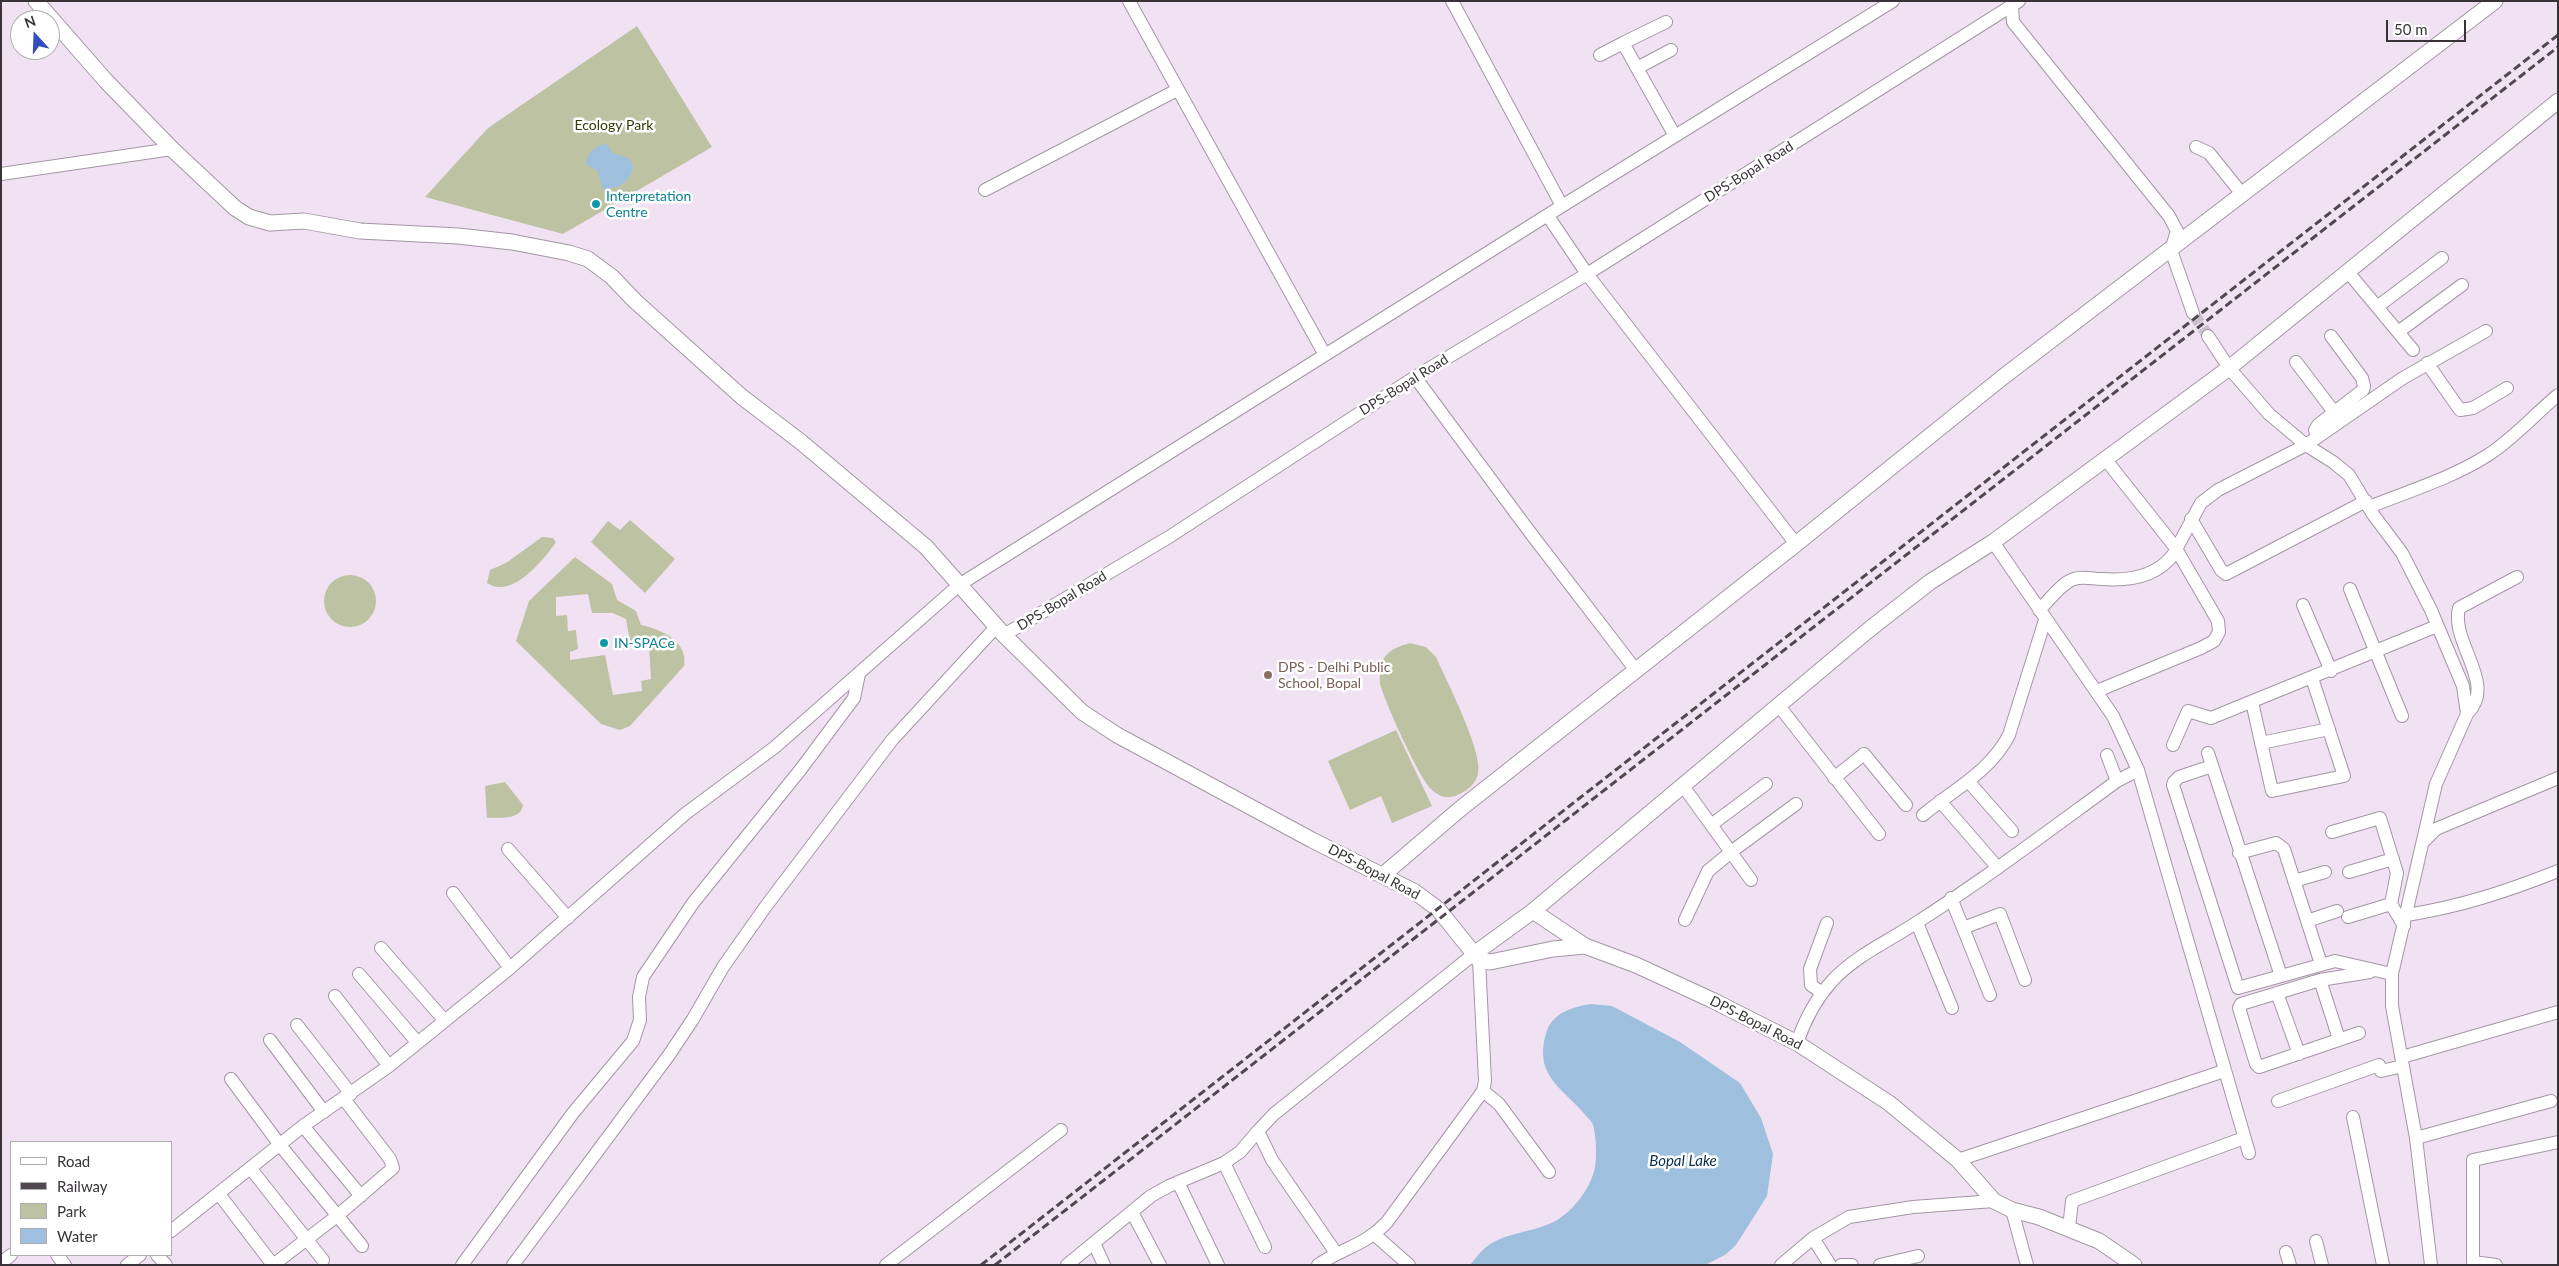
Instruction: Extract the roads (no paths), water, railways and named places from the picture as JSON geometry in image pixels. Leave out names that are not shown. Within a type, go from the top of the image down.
[{"type":"street","points":[[36,1],[106,81],[172,149],[235,208],[249,217],[270,223],[304,221],[360,232],[476,238],[543,248],[588,259],[612,277],[634,301],[742,397],[801,442],[926,547],[996,626],[892,740],[766,906],[723,968],[669,1056],[513,1265]]},
{"type":"street","points":[[1129,1],[1324,355]]},
{"type":"street","points":[[1452,1],[1562,206]]},
{"type":"street","points":[[172,1230],[251,1169],[302,1126],[389,1066],[510,968],[685,814],[775,747],[959,585],[1675,136],[1872,7],[1893,1]]},
{"type":"street","points":[[1383,875],[1460,809],[2004,377],[2495,1]]},
{"type":"street","points":[[2015,3],[2013,22],[2169,216],[2176,231],[2171,250],[2193,313]]},
{"type":"street","name":"DPS-Bopal Road","points":[[1994,1201],[1958,1160],[1889,1103],[1797,1043],[1636,965],[1585,946],[1553,949],[1490,962],[1477,957],[1438,909],[1415,892],[1117,735],[1082,712],[996,626],[1168,537],[1415,377],[1587,274],[2015,3]]},
{"type":"street","points":[[1600,55],[1666,22]]},
{"type":"street","points":[[1623,44],[1675,136]]},
{"type":"street","points":[[1637,68],[1671,50]]},
{"type":"street","points":[[984,190],[1177,90]]},
{"type":"street","points":[[1067,1265],[1151,1196],[1178,1182],[1224,1163],[1240,1152],[1274,1114],[1533,912],[1871,628],[1923,588],[1993,542],[2106,460],[2229,368],[2558,102]]},
{"type":"street","points":[[2196,147],[2209,153],[2242,194]]},
{"type":"street","points":[[1,174],[172,149]]},
{"type":"street","points":[[1548,216],[1587,274],[1796,544]]},
{"type":"street","points":[[2377,307],[2442,258]]},
{"type":"street","points":[[2348,272],[2414,350]]},
{"type":"street","points":[[2398,332],[2462,285]]},
{"type":"street","points":[[1923,816],[1940,801],[1988,766],[2001,752],[2009,735],[2042,615],[2062,588],[2074,579],[2128,580],[2143,576],[2167,563],[2201,503],[2218,490],[2306,445],[2427,363],[2486,330]]},
{"type":"street","points":[[2208,336],[2229,368],[2269,414],[2306,445],[2333,462],[2349,475],[2402,553],[2463,686],[2467,714]]},
{"type":"street","points":[[2318,437],[2315,428],[2362,390],[2364,386],[2362,378],[2331,336]]},
{"type":"street","points":[[2296,362],[2334,412]]},
{"type":"street","points":[[2427,363],[2460,410],[2474,408],[2506,388]]},
{"type":"street","points":[[1415,377],[1635,669]]},
{"type":"street","points":[[2191,519],[2226,574],[2368,504],[2463,469],[2489,454],[2515,435],[2558,395]]},
{"type":"street","points":[[2097,691],[2214,642],[2219,632],[2218,621],[2176,547],[2106,460]]},
{"type":"street","points":[[1993,542],[2113,716],[2138,770],[2249,1153]]},
{"type":"street","points":[[2431,1265],[2416,1138],[2392,1006],[2392,974],[2406,921],[2436,784],[2467,714],[2476,705],[2479,696],[2459,625],[2459,608],[2517,577]]},
{"type":"street","points":[[2350,589],[2402,716]]},
{"type":"street","points":[[2303,605],[2331,671]]},
{"type":"street","points":[[2173,745],[2188,711],[2211,718],[2331,671],[2437,626]]},
{"type":"street","points":[[462,1265],[574,1113],[633,1041],[640,1020],[639,997],[643,977],[693,903],[801,769],[854,698],[859,674]]},
{"type":"street","points":[[2252,702],[2272,791],[2344,776],[2312,678]]},
{"type":"street","points":[[1779,706],[1879,834]]},
{"type":"street","points":[[2261,742],[2329,729]]},
{"type":"street","points":[[2208,753],[2239,853],[2281,976]]},
{"type":"street","points":[[1834,778],[1864,754],[1906,805]]},
{"type":"street","points":[[2107,755],[2117,781]]},
{"type":"street","points":[[2212,766],[2179,777],[2173,786],[2237,986],[2241,988],[2321,964],[2341,961],[2372,971],[2392,974]]},
{"type":"street","points":[[1797,1043],[1804,1022],[1822,993],[1833,980],[1864,954],[1917,923],[1951,898],[1998,868],[2117,781],[2138,770]]},
{"type":"street","points":[[2423,842],[2436,829],[2558,778]]},
{"type":"street","points":[[1968,781],[2012,831]]},
{"type":"street","points":[[1711,825],[1766,784]]},
{"type":"street","points":[[1683,786],[1751,880]]},
{"type":"street","points":[[1940,801],[1998,868]]},
{"type":"street","points":[[1685,920],[1708,871],[1796,804]]},
{"type":"street","points":[[2332,832],[2380,818],[2397,872],[2391,904]]},
{"type":"street","points":[[2239,853],[2270,844],[2280,844],[2321,964]]},
{"type":"street","points":[[508,849],[568,918]]},
{"type":"street","points":[[2349,872],[2393,859]]},
{"type":"street","points":[[2406,921],[2503,893],[2558,871]]},
{"type":"street","points":[[2294,881],[2325,872]]},
{"type":"street","points":[[453,893],[510,968]]},
{"type":"street","points":[[1951,898],[1990,995]]},
{"type":"street","points":[[2391,904],[2406,921]]},
{"type":"street","points":[[2307,921],[2391,904]]},
{"type":"street","points":[[1533,912],[1585,946]]},
{"type":"street","points":[[1963,928],[2000,914],[2025,980]]},
{"type":"street","points":[[1822,993],[1811,984],[1810,969],[1827,923]]},
{"type":"street","points":[[1917,923],[1952,1008]]},
{"type":"street","points":[[381,948],[445,1021]]},
{"type":"street","points":[[1318,1265],[1336,1252],[1362,1243],[1375,1236],[1484,1091],[1485,1081],[1477,957]]},
{"type":"street","points":[[2359,1033],[2260,1067],[2256,1064],[2239,1008],[2241,1004],[2320,980],[2372,971]]},
{"type":"street","points":[[360,974],[417,1042]]},
{"type":"street","points":[[2320,980],[2339,1039]]},
{"type":"street","points":[[2277,993],[2299,1054]]},
{"type":"street","points":[[335,996],[389,1066]]},
{"type":"street","points":[[2278,1101],[2379,1066],[2381,1071],[2403,1061],[2558,1012]]},
{"type":"street","points":[[219,1194],[273,1265],[390,1172],[392,1164],[297,1025]]},
{"type":"street","points":[[270,1040],[324,1112]]},
{"type":"street","points":[[1958,1160],[2224,1071]]},
{"type":"street","points":[[231,1079],[280,1145],[362,1246]]},
{"type":"street","points":[[1484,1091],[1499,1104],[1549,1172]]},
{"type":"street","points":[[2416,1138],[2551,1101]]},
{"type":"street","points":[[2353,1117],[2384,1265]]},
{"type":"street","points":[[302,1126],[361,1196]]},
{"type":"street","points":[[886,1265],[1061,1130]]},
{"type":"street","points":[[1258,1131],[1272,1160],[1336,1252]]},
{"type":"street","points":[[2068,1228],[2072,1201],[2244,1138]]},
{"type":"street","points":[[2496,1265],[2473,1262],[2473,1160],[2558,1142]]},
{"type":"street","points":[[1224,1163],[1265,1247]]},
{"type":"street","points":[[251,1169],[323,1260]]},
{"type":"street","points":[[1178,1182],[1218,1265]]},
{"type":"street","points":[[1781,1265],[1813,1238],[1849,1217],[1913,1207],[1994,1201],[2012,1210],[2068,1228],[2099,1241],[2134,1265]]},
{"type":"street","points":[[2012,1210],[2027,1265]]},
{"type":"street","points":[[1132,1212],[1160,1265]]},
{"type":"street","points":[[1375,1236],[1408,1265]]},
{"type":"street","points":[[1813,1238],[1830,1265]]},
{"type":"street","points":[[2316,1240],[2322,1265]]},
{"type":"street","points":[[1094,1243],[1104,1265]]},
{"type":"street","points":[[2286,1252],[2290,1265]]},
{"type":"street","points":[[127,1265],[139,1256]]},
{"type":"street","points":[[1880,1265],[1918,1256]]},
{"type":"street","points":[[1841,1265],[1852,1265]]},
{"type":"water","points":[[602,144],[608,145],[611,152],[629,159],[633,165],[627,180],[614,188],[603,189],[597,170],[587,165],[586,161],[592,150]]},
{"type":"water","name":"Bopal Lake","points":[[1591,1004],[1612,1006],[1680,1042],[1740,1083],[1761,1118],[1773,1154],[1767,1196],[1736,1245],[1725,1255],[1705,1265],[1470,1265],[1492,1243],[1557,1220],[1572,1208],[1589,1184],[1596,1162],[1593,1125],[1550,1076],[1543,1058],[1543,1046],[1546,1033],[1553,1020],[1570,1009]]},
{"type":"tunnel","points":[[2193,313],[2208,336]]},
{"type":"railway","points":[[981,1265],[2558,35]]},
{"type":"railway","points":[[995,1265],[2558,47]]},
{"type":"place","name":"Interpretation Centre","points":[[596,204]]},
{"type":"place","name":"IN-SPACe","points":[[604,643]]},
{"type":"place","name":"DPS - Delhi Public School, Bopal","points":[[1268,675]]},
{"type":"park label","name":"Ecology Park","points":[[614,125]]}]
